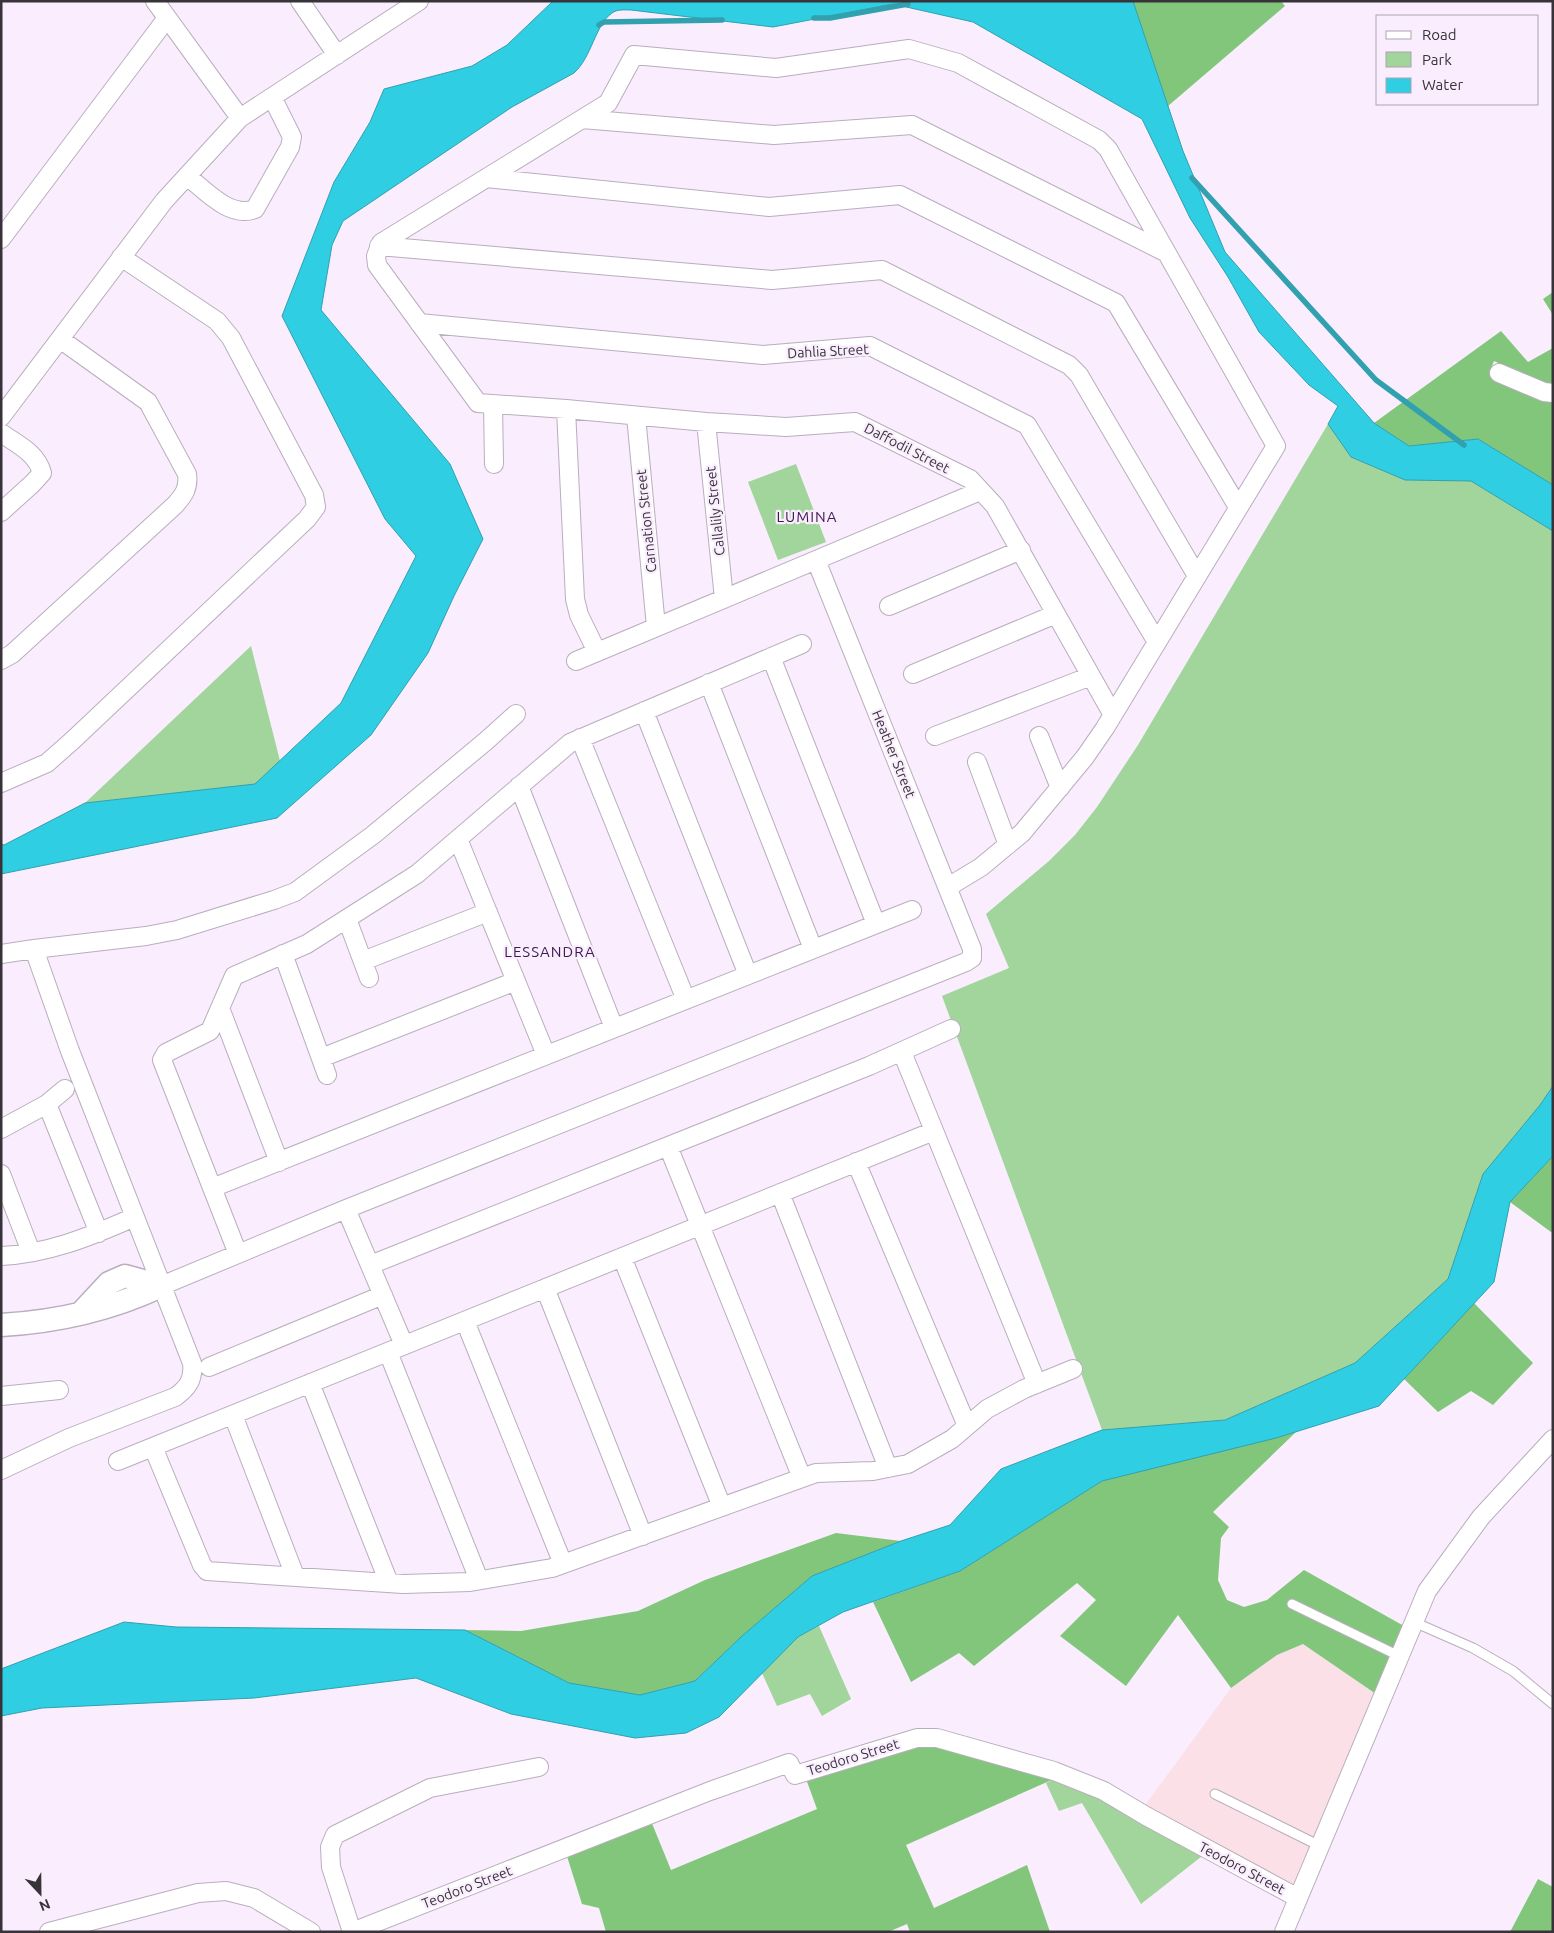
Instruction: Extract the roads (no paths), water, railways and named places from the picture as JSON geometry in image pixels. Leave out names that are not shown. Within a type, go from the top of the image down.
[{"type":"street","points":[[155,1],[240,118]]},
{"type":"street","points":[[300,1],[337,55]]},
{"type":"street","points":[[1,417],[164,201],[240,118],[413,3]]},
{"type":"street","points":[[1,239],[167,18]]},
{"type":"street","points":[[494,464],[486,404],[419,323],[377,265],[376,256],[381,243],[608,103],[634,55],[776,68],[909,49],[958,63],[1099,140],[1108,150],[1276,446],[1113,715],[1085,757],[1022,834],[981,867],[948,887]]},
{"type":"street","points":[[186,176],[230,209],[246,212],[255,209],[290,147],[292,137],[272,97]]},
{"type":"street","points":[[582,119],[774,135],[912,125],[1167,253]]},
{"type":"street","points":[[486,178],[769,207],[900,195],[1116,303],[1238,507]]},
{"type":"street","points":[[380,246],[772,280],[882,270],[1069,364],[1079,375],[1197,576]]},
{"type":"street","points":[[1,783],[47,763],[300,526],[316,507],[314,495],[231,338],[217,321],[121,257]]},
{"type":"street","name":"Dahlia Street","points":[[419,323],[763,355],[870,346],[1027,425],[1157,642]]},
{"type":"street","points":[[1,660],[12,654],[175,505],[184,495],[188,484],[187,474],[148,402],[60,339]]},
{"type":"street","points":[[1499,372],[1544,392],[1553,393]]},
{"type":"street","name":"Daffodil Street","points":[[486,404],[786,427],[856,422],[970,479],[994,506],[1021,550],[1113,715]]},
{"type":"street","points":[[566,409],[575,599],[579,615],[597,652]]},
{"type":"street","name":"Carnation Street","points":[[636,416],[656,627]]},
{"type":"street","name":"Callalily Street","points":[[706,422],[724,599]]},
{"type":"street","points":[[1,433],[32,454],[39,463],[42,473],[1,512]]},
{"type":"street","points":[[576,661],[980,491]]},
{"type":"street","points":[[889,606],[1021,550]]},
{"type":"street","name":"Heather Street","points":[[346,1209],[972,958],[972,949],[948,887],[816,560]]},
{"type":"street","points":[[913,674],[1056,614]]},
{"type":"street","points":[[238,1254],[162,1060],[174,1048],[210,1031],[234,976],[308,944],[417,874],[570,743],[802,644]]},
{"type":"street","points":[[771,657],[876,924]]},
{"type":"street","points":[[935,736],[1091,676]]},
{"type":"street","points":[[709,683],[813,949]]},
{"type":"street","points":[[644,711],[748,974]]},
{"type":"street","points":[[1,954],[34,948],[146,936],[177,930],[295,892],[373,835],[516,714]]},
{"type":"street","points":[[1039,736],[1060,788]]},
{"type":"street","points":[[580,738],[686,1000]]},
{"type":"street","points":[[977,762],[1008,845]]},
{"type":"street","points":[[519,786],[614,1028]]},
{"type":"street","points":[[458,838],[546,1055]]},
{"type":"street","points":[[212,1188],[912,910]]},
{"type":"street","points":[[363,961],[488,912]]},
{"type":"street","points":[[347,919],[369,978]]},
{"type":"street","points":[[1,1470],[69,1438],[175,1397],[184,1391],[194,1374],[192,1363],[70,1051],[34,948]]},
{"type":"street","points":[[284,954],[327,1075]]},
{"type":"street","points":[[320,1058],[516,981]]},
{"type":"street","points":[[220,1008],[279,1162]]},
{"type":"street","points":[[370,1265],[902,1052],[951,1030]]},
{"type":"street","points":[[902,1052],[1037,1384]]},
{"type":"street","points":[[1,1129],[47,1104],[65,1089]]},
{"type":"street","points":[[47,1104],[99,1233]]},
{"type":"street","points":[[118,1461],[934,1131]]},
{"type":"street","points":[[668,1146],[802,1478]]},
{"type":"street","points":[[856,1162],[968,1426]]},
{"type":"street","points":[[1,1174],[31,1252]]},
{"type":"street","points":[[780,1193],[888,1468]]},
{"type":"street","points":[[1,1325],[27,1324],[121,1303],[346,1209],[383,1295],[396,1349],[479,1580]]},
{"type":"street","points":[[1,1256],[54,1247],[99,1233],[130,1219]]},
{"type":"street","points":[[622,1257],[722,1507]]},
{"type":"street","points":[[545,1288],[642,1536]]},
{"type":"street","points":[[209,1367],[383,1295]]},
{"type":"street","points":[[465,1321],[563,1564]]},
{"type":"street","points":[[153,1447],[202,1565],[208,1571],[389,1583],[479,1580],[552,1568],[816,1473],[873,1471],[908,1464],[952,1439],[987,1409],[1037,1384],[1073,1369]]},
{"type":"street","points":[[310,1383],[389,1583]]},
{"type":"street","points":[[1,1396],[59,1390]]},
{"type":"street","points":[[232,1414],[295,1576]]},
{"type":"street","points":[[1284,1932],[1426,1591],[1481,1517],[1553,1439]]},
{"type":"street","name":"Teodoro Street","points":[[352,1932],[710,1791],[789,1763],[795,1775],[917,1738],[946,1740],[1054,1771],[1104,1791],[1146,1816],[1298,1898]]},
{"type":"street","points":[[352,1932],[331,1868],[330,1848],[335,1835],[430,1788],[539,1767]]},
{"type":"street","points":[[49,1932],[198,1893],[226,1891],[254,1898],[311,1932]]},
{"type":"lane","points":[[1292,1604],[1400,1656]]},
{"type":"lane","points":[[1414,1622],[1473,1648],[1513,1671],[1553,1704]]},
{"type":"lane","points":[[1215,1794],[1320,1846]]},
{"type":"water","points":[[553,1],[1133,1],[1183,151],[1225,252],[1374,423],[1409,446],[1478,439],[1553,485],[1553,531],[1471,481],[1405,480],[1351,457],[1328,424],[1338,406],[1309,385],[1259,332],[1228,277],[1190,218],[1142,119],[973,22],[893,4],[773,27],[619,10],[606,18],[601,25],[585,59],[574,73],[512,107],[343,221],[332,245],[321,310],[450,464],[483,539],[428,653],[371,735],[277,818],[1,874],[1,844],[4,845],[85,803],[255,784],[341,703],[416,556],[385,519],[282,316],[334,182],[370,122],[384,89],[472,66],[507,45]]},
{"type":"water","points":[[1553,1086],[1553,1156],[1510,1202],[1494,1282],[1379,1406],[1276,1438],[1102,1481],[960,1571],[843,1612],[798,1637],[719,1717],[686,1733],[635,1738],[511,1714],[416,1678],[254,1698],[42,1708],[1,1716],[1,1669],[124,1622],[176,1627],[465,1630],[569,1683],[640,1695],[695,1681],[742,1636],[812,1576],[901,1541],[950,1525],[1001,1469],[1102,1430],[1225,1420],[1355,1363],[1448,1279],[1483,1174],[1540,1105]]},
{"type":"waterway","points":[[814,18],[830,18],[908,4]]},
{"type":"waterway","points":[[599,25],[604,22],[722,20]]},
{"type":"waterway","points":[[1192,178],[1376,380],[1464,445]]},
{"type":"district","name":"LUMINA","points":[[807,516]]},
{"type":"district","name":"LESSANDRA","points":[[550,951]]}]
